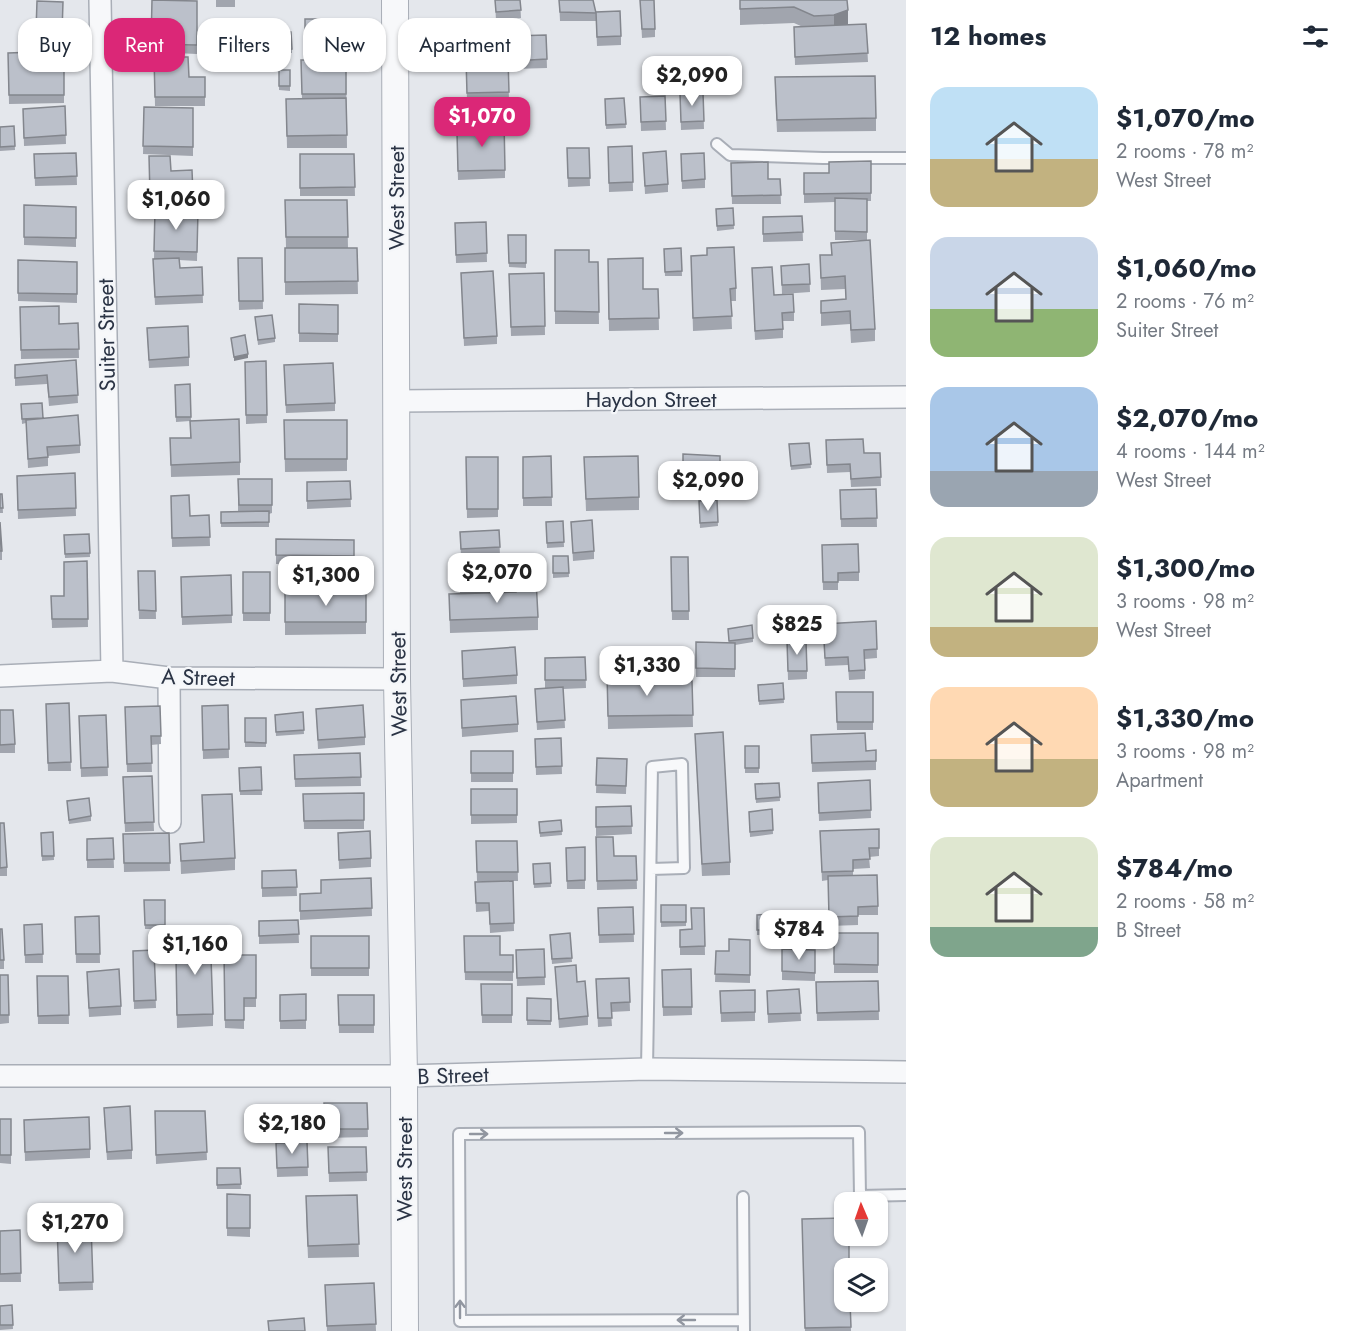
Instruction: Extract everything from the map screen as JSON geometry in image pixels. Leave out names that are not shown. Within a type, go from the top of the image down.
[{"type":"street","name":"Suiter Street","points":[[100,0],[112,671]]},
{"type":"street","name":"West Street","points":[[395,0],[397,679],[404,1076],[405,1331]]},
{"type":"street","name":"Haydon Street","points":[[396,401],[906,397]]},
{"type":"street","name":"A Street","points":[[0,676],[112,671],[169,678],[397,679]]},
{"type":"street","points":[[169,678],[170,822]]},
{"type":"street","name":"B Street","points":[[0,1076],[404,1076],[647,1069],[906,1072]]},
{"type":"lane","points":[[717,144],[730,155],[792,158],[906,158]]},
{"type":"lane","points":[[647,1069],[652,767],[682,764],[684,868],[651,869]]},
{"type":"lane","points":[[743,1197],[744,1325],[460,1321],[459,1134],[859,1132],[860,1196],[906,1196]]},
{"type":"building","points":[[152,0],[197,1],[197,45],[185,45],[185,18],[152,18]]},
{"type":"building","points":[[495,0],[520,0],[521,10],[496,12]]},
{"type":"building","points":[[559,0],[593,0],[596,13],[560,12]]},
{"type":"building","points":[[640,0],[654,0],[655,29],[642,29]]},
{"type":"building","points":[[740,0],[847,0],[848,10],[834,15],[814,16],[794,7],[740,9]]},
{"type":"building","points":[[37,1],[63,2],[62,18],[36,18]]},
{"type":"building","points":[[620,11],[621,36],[597,37],[596,12]]},
{"type":"building","points":[[866,24],[868,53],[795,57],[794,27]]},
{"type":"building","points":[[531,35],[546,35],[547,59],[531,60]]},
{"type":"building","points":[[8,53],[18,53],[18,72],[64,72],[64,95],[9,95]]},
{"type":"building","points":[[185,57],[188,57],[189,77],[205,77],[205,97],[155,97],[154,72],[185,72]]},
{"type":"building","points":[[301,60],[303,60],[303,72],[346,72],[346,94],[302,94]]},
{"type":"building","points":[[279,72],[290,72],[290,86],[279,86]]},
{"type":"building","points":[[466,72],[508,72],[509,92],[467,93]]},
{"type":"building","points":[[875,76],[876,118],[777,120],[775,77]]},
{"type":"building","points":[[703,93],[704,121],[681,122],[680,94]]},
{"type":"building","points":[[665,96],[666,121],[641,122],[640,97]]},
{"type":"building","points":[[346,98],[347,135],[287,136],[286,99]]},
{"type":"building","points":[[624,98],[626,124],[606,125],[605,99]]},
{"type":"building","points":[[65,106],[66,135],[24,138],[23,109]]},
{"type":"building","points":[[144,107],[193,108],[193,147],[143,146]]},
{"type":"building","points":[[504,121],[505,170],[458,171],[457,133],[478,133],[478,122]]},
{"type":"building","points":[[14,126],[15,146],[0,147],[0,127]]},
{"type":"building","points":[[632,146],[633,182],[609,183],[608,147]]},
{"type":"building","points":[[567,148],[589,148],[590,178],[568,178]]},
{"type":"building","points":[[666,151],[668,184],[645,186],[643,153]]},
{"type":"building","points":[[76,153],[77,176],[35,178],[34,154]]},
{"type":"building","points":[[704,153],[705,179],[682,181],[681,154]]},
{"type":"building","points":[[300,154],[354,154],[355,187],[300,188]]},
{"type":"building","points":[[149,156],[170,156],[171,171],[192,170],[193,194],[150,196]]},
{"type":"building","points":[[871,161],[871,193],[804,194],[804,173],[829,173],[829,162]]},
{"type":"building","points":[[768,162],[768,179],[780,179],[781,195],[732,196],[731,163]]},
{"type":"building","points":[[835,198],[867,199],[867,232],[835,231]]},
{"type":"building","points":[[285,200],[347,200],[348,237],[286,237]]},
{"type":"building","points":[[24,205],[76,207],[76,238],[24,237]]},
{"type":"building","points":[[733,208],[734,225],[717,226],[716,209]]},
{"type":"building","points":[[155,210],[198,211],[197,252],[154,251]]},
{"type":"building","points":[[802,216],[803,232],[763,234],[763,217]]},
{"type":"building","points":[[486,222],[487,253],[456,255],[455,223]]},
{"type":"building","points":[[508,235],[526,235],[526,263],[509,263]]},
{"type":"building","points":[[870,240],[875,329],[851,330],[850,311],[821,313],[821,301],[846,299],[845,276],[821,278],[820,255],[832,255],[831,243]]},
{"type":"building","points":[[734,247],[736,288],[730,289],[732,316],[693,318],[691,256],[707,255],[707,248]]},
{"type":"building","points":[[285,248],[357,248],[358,281],[285,282]]},
{"type":"building","points":[[681,248],[682,271],[665,272],[664,249]]},
{"type":"building","points":[[555,250],[589,250],[589,262],[598,262],[599,312],[555,311]]},
{"type":"building","points":[[179,258],[180,268],[202,267],[203,295],[155,297],[153,259]]},
{"type":"building","points":[[238,258],[262,258],[263,301],[239,301]]},
{"type":"building","points":[[643,258],[643,289],[658,289],[659,318],[609,319],[608,259]]},
{"type":"building","points":[[18,260],[77,262],[77,294],[18,293]]},
{"type":"building","points":[[809,264],[810,284],[782,285],[781,266]]},
{"type":"building","points":[[772,267],[774,295],[793,294],[794,312],[782,313],[783,329],[755,331],[752,268]]},
{"type":"building","points":[[493,271],[497,336],[464,338],[461,273]]},
{"type":"building","points":[[544,273],[545,326],[511,327],[509,274]]},
{"type":"building","points":[[299,304],[338,305],[338,334],[299,333]]},
{"type":"building","points":[[59,306],[59,324],[78,323],[79,349],[21,350],[20,307]]},
{"type":"building","points":[[272,315],[275,338],[258,340],[255,317]]},
{"type":"building","points":[[188,326],[189,357],[149,360],[147,328]]},
{"type":"building","points":[[245,335],[248,354],[234,357],[231,338]]},
{"type":"building","points":[[76,360],[78,395],[49,397],[47,375],[15,378],[15,365]]},
{"type":"building","points":[[266,361],[267,415],[246,415],[245,362]]},
{"type":"building","points":[[333,363],[335,403],[286,405],[284,365]]},
{"type":"building","points":[[190,384],[191,417],[176,417],[175,385]]},
{"type":"building","points":[[42,403],[43,418],[22,419],[21,404]]},
{"type":"building","points":[[78,415],[80,445],[47,447],[48,457],[28,459],[26,420]]},
{"type":"building","points":[[239,419],[240,462],[171,465],[170,438],[191,438],[190,421]]},
{"type":"building","points":[[284,420],[347,420],[347,459],[285,459]]},
{"type":"building","points":[[863,439],[864,453],[880,453],[881,477],[851,479],[850,464],[827,465],[826,440]]},
{"type":"building","points":[[809,443],[811,464],[791,466],[789,444]]},
{"type":"building","points":[[683,454],[720,456],[720,489],[683,487]]},
{"type":"building","points":[[551,456],[552,497],[523,498],[523,457]]},
{"type":"building","points":[[638,456],[639,497],[586,499],[584,457]]},
{"type":"building","points":[[466,457],[498,457],[498,509],[467,509]]},
{"type":"building","points":[[75,473],[76,508],[18,510],[17,476]]},
{"type":"building","points":[[238,479],[272,479],[272,505],[239,505]]},
{"type":"building","points":[[350,481],[351,499],[307,501],[307,482]]},
{"type":"building","points":[[876,489],[877,518],[841,519],[840,490]]},
{"type":"building","points":[[0,494],[2,494],[3,508],[0,508]]},
{"type":"building","points":[[189,495],[190,516],[209,515],[210,537],[172,538],[171,496]]},
{"type":"building","points":[[717,500],[718,522],[700,523],[699,501]]},
{"type":"building","points":[[269,511],[269,522],[221,523],[221,512]]},
{"type":"building","points":[[592,520],[594,551],[573,553],[571,522]]},
{"type":"building","points":[[563,521],[564,542],[547,543],[546,522]]},
{"type":"building","points":[[0,522],[2,551],[0,551]]},
{"type":"building","points":[[499,530],[500,547],[461,549],[460,532]]},
{"type":"building","points":[[89,534],[90,553],[65,554],[64,535]]},
{"type":"building","points":[[276,539],[354,540],[354,556],[276,555]]},
{"type":"building","points":[[858,544],[859,572],[838,573],[838,582],[823,582],[822,545]]},
{"type":"building","points":[[553,556],[568,556],[569,573],[553,573]]},
{"type":"building","points":[[671,557],[688,557],[689,611],[672,611]]},
{"type":"building","points":[[87,561],[88,619],[52,619],[51,596],[64,596],[64,562]]},
{"type":"building","points":[[499,566],[500,589],[460,590],[459,567]]},
{"type":"building","points":[[138,571],[155,571],[156,611],[139,610]]},
{"type":"building","points":[[243,572],[270,572],[270,613],[243,613]]},
{"type":"building","points":[[231,575],[232,615],[182,617],[181,577]]},
{"type":"building","points":[[516,579],[536,579],[538,617],[450,620],[449,594],[516,592]]},
{"type":"building","points":[[285,592],[366,592],[366,622],[285,622]]},
{"type":"building","points":[[876,621],[877,649],[864,650],[865,670],[849,671],[848,657],[825,658],[823,624]]},
{"type":"building","points":[[752,625],[753,638],[729,641],[728,629]]},
{"type":"building","points":[[787,641],[806,641],[807,671],[788,671]]},
{"type":"building","points":[[696,642],[735,643],[735,669],[696,668]]},
{"type":"building","points":[[515,647],[517,675],[463,679],[462,651]]},
{"type":"building","points":[[585,657],[586,680],[545,680],[545,658]]},
{"type":"building","points":[[607,672],[635,672],[636,682],[692,681],[693,715],[608,716]]},
{"type":"building","points":[[783,683],[784,699],[759,701],[758,685]]},
{"type":"building","points":[[563,687],[565,720],[537,722],[535,689]]},
{"type":"building","points":[[836,692],[873,692],[873,722],[837,722]]},
{"type":"building","points":[[516,696],[518,724],[462,728],[461,700]]},
{"type":"building","points":[[69,703],[71,762],[48,763],[46,704]]},
{"type":"building","points":[[228,705],[229,749],[203,750],[202,706]]},
{"type":"building","points":[[363,705],[365,737],[318,740],[316,709]]},
{"type":"building","points":[[160,706],[161,736],[151,736],[152,763],[127,764],[125,707]]},
{"type":"building","points":[[0,710],[13,710],[15,744],[0,745]]},
{"type":"building","points":[[303,712],[304,730],[276,732],[275,715]]},
{"type":"building","points":[[106,715],[108,767],[81,768],[79,716]]},
{"type":"building","points":[[245,718],[266,718],[266,743],[245,742]]},
{"type":"building","points":[[723,732],[730,862],[702,864],[695,734]]},
{"type":"building","points":[[865,733],[866,751],[876,750],[876,761],[812,763],[811,735]]},
{"type":"building","points":[[561,738],[562,766],[536,767],[535,739]]},
{"type":"building","points":[[745,746],[759,746],[759,768],[745,768]]},
{"type":"building","points":[[471,751],[513,751],[513,773],[471,773]]},
{"type":"building","points":[[360,753],[361,777],[295,779],[294,755]]},
{"type":"building","points":[[597,758],[627,759],[626,786],[596,785]]},
{"type":"building","points":[[261,767],[262,790],[240,791],[239,768]]},
{"type":"building","points":[[152,776],[154,822],[125,823],[123,777]]},
{"type":"building","points":[[870,780],[871,810],[819,813],[818,783]]},
{"type":"building","points":[[779,783],[780,797],[756,799],[755,784]]},
{"type":"building","points":[[471,789],[517,789],[517,815],[471,815]]},
{"type":"building","points":[[364,793],[364,820],[304,821],[303,794]]},
{"type":"building","points":[[232,794],[235,858],[181,861],[180,844],[204,842],[202,795]]},
{"type":"building","points":[[89,798],[91,816],[69,820],[67,801]]},
{"type":"building","points":[[631,806],[632,826],[596,827],[596,807]]},
{"type":"building","points":[[772,809],[773,830],[750,832],[749,812]]},
{"type":"building","points":[[561,820],[562,831],[540,833],[539,822]]},
{"type":"building","points":[[0,823],[4,823],[7,867],[0,868]]},
{"type":"building","points":[[879,829],[879,848],[869,848],[870,859],[853,860],[853,871],[822,872],[820,831]]},
{"type":"building","points":[[370,831],[371,858],[339,860],[338,833]]},
{"type":"building","points":[[53,832],[54,856],[42,856],[41,833]]},
{"type":"building","points":[[169,833],[170,863],[124,863],[123,834]]},
{"type":"building","points":[[596,837],[613,837],[614,856],[636,856],[637,880],[597,881]]},
{"type":"building","points":[[113,838],[114,859],[87,860],[87,839]]},
{"type":"building","points":[[476,841],[517,841],[518,872],[477,872]]},
{"type":"building","points":[[585,847],[585,880],[567,881],[566,848]]},
{"type":"building","points":[[550,863],[551,883],[534,884],[533,864]]},
{"type":"building","points":[[296,870],[297,887],[262,888],[262,871]]},
{"type":"building","points":[[877,875],[878,906],[858,907],[858,916],[829,917],[828,876]]},
{"type":"building","points":[[371,878],[372,908],[300,911],[300,894],[321,893],[321,880]]},
{"type":"building","points":[[513,881],[514,923],[490,924],[489,903],[476,903],[475,882]]},
{"type":"building","points":[[144,900],[165,900],[165,925],[145,925]]},
{"type":"building","points":[[661,905],[686,905],[686,922],[661,922]]},
{"type":"building","points":[[633,907],[634,934],[599,935],[598,908]]},
{"type":"building","points":[[691,908],[704,908],[705,946],[680,947],[680,930],[692,929]]},
{"type":"building","points":[[775,914],[776,930],[757,930],[757,915]]},
{"type":"building","points":[[99,916],[100,954],[76,954],[75,917]]},
{"type":"building","points":[[298,920],[299,934],[259,936],[259,921]]},
{"type":"building","points":[[42,924],[43,954],[25,955],[24,925]]},
{"type":"building","points":[[0,929],[2,929],[4,960],[0,960]]},
{"type":"building","points":[[210,929],[213,1014],[177,1015],[176,958],[187,958],[187,930]]},
{"type":"building","points":[[570,933],[572,958],[552,959],[550,935]]},
{"type":"building","points":[[834,933],[878,933],[878,965],[834,964]]},
{"type":"building","points":[[311,936],[369,936],[369,968],[311,968]]},
{"type":"building","points":[[464,936],[500,936],[500,955],[513,955],[513,972],[465,972]]},
{"type":"building","points":[[729,939],[750,940],[750,975],[715,974],[716,951],[729,951]]},
{"type":"building","points":[[544,949],[545,977],[517,978],[516,950]]},
{"type":"building","points":[[782,949],[815,950],[815,973],[782,971]]},
{"type":"building","points":[[154,950],[156,1000],[134,1001],[133,951]]},
{"type":"building","points":[[224,955],[256,955],[256,998],[244,998],[244,1020],[225,1020]]},
{"type":"building","points":[[576,965],[577,982],[585,981],[588,1016],[559,1019],[555,967]]},
{"type":"building","points":[[119,969],[121,1006],[89,1008],[87,972]]},
{"type":"building","points":[[691,969],[692,1007],[663,1007],[662,970]]},
{"type":"building","points":[[0,975],[8,975],[9,1015],[0,1015]]},
{"type":"building","points":[[37,976],[68,976],[69,1015],[38,1016]]},
{"type":"building","points":[[629,978],[630,1002],[611,1003],[612,1018],[598,1018],[596,979]]},
{"type":"building","points":[[878,981],[879,1011],[817,1013],[816,982]]},
{"type":"building","points":[[481,984],[512,984],[512,1015],[482,1015]]},
{"type":"building","points":[[799,989],[801,1013],[768,1014],[767,991]]},
{"type":"building","points":[[755,990],[755,1012],[721,1013],[720,991]]},
{"type":"building","points":[[306,994],[306,1020],[280,1021],[280,995]]},
{"type":"building","points":[[338,995],[374,995],[374,1025],[339,1025]]},
{"type":"building","points":[[527,998],[551,999],[551,1021],[527,1020]]},
{"type":"building","points":[[324,1103],[367,1103],[368,1129],[324,1129]]},
{"type":"building","points":[[130,1106],[132,1150],[107,1152],[104,1108]]},
{"type":"building","points":[[294,1110],[294,1123],[279,1124],[278,1111]]},
{"type":"building","points":[[155,1111],[205,1111],[207,1152],[156,1155]]},
{"type":"building","points":[[89,1117],[90,1149],[25,1152],[24,1120]]},
{"type":"building","points":[[0,1119],[11,1119],[11,1155],[0,1155]]},
{"type":"building","points":[[307,1142],[308,1167],[277,1168],[276,1143]]},
{"type":"building","points":[[328,1147],[366,1147],[367,1172],[329,1173]]},
{"type":"building","points":[[217,1168],[240,1168],[241,1184],[217,1185]]},
{"type":"building","points":[[227,1194],[250,1195],[250,1228],[227,1228]]},
{"type":"building","points":[[357,1195],[359,1244],[308,1246],[306,1196]]},
{"type":"building","points":[[834,1218],[834,1246],[849,1246],[849,1258],[834,1258],[834,1312],[850,1312],[851,1327],[805,1328],[802,1219]]},
{"type":"building","points":[[57,1225],[91,1225],[93,1282],[59,1283]]},
{"type":"building","points":[[20,1230],[21,1273],[0,1274],[0,1231]]},
{"type":"building","points":[[374,1283],[376,1324],[327,1326],[325,1285]]},
{"type":"building","points":[[12,1305],[13,1325],[0,1325],[0,1306]]},
{"type":"building","points":[[304,1318],[305,1331],[269,1331],[268,1321]]}]
